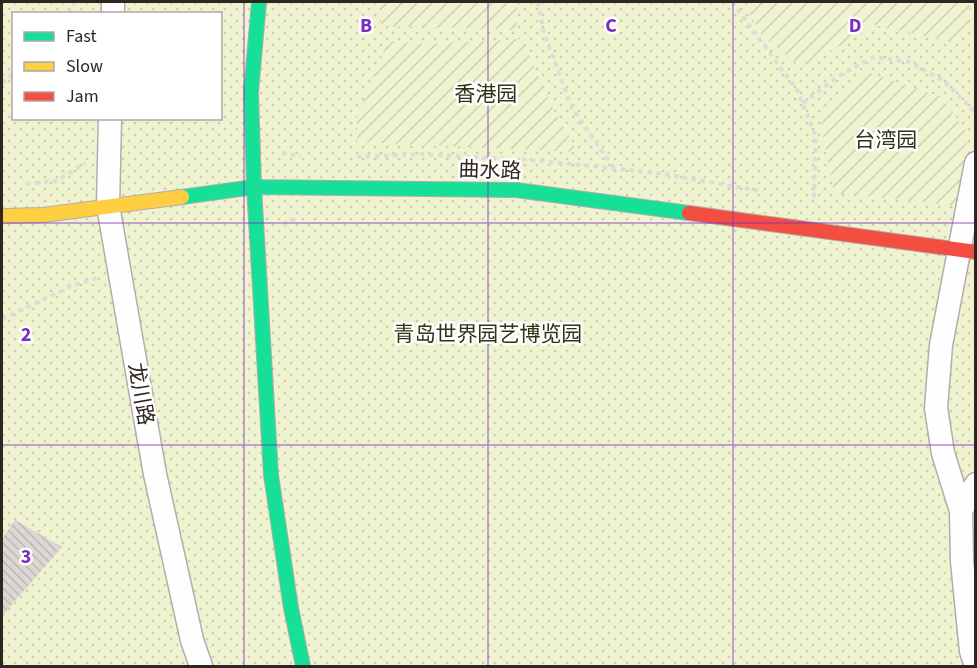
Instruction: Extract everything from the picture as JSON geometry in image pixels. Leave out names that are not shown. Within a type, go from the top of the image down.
[{"type":"street","points":[[259,2],[251,92],[254,187],[271,475],[291,608],[303,666]]},
{"type":"street","name":"龙川路","points":[[110,120],[108,206],[155,474],[192,640],[201,666]]},
{"type":"street","points":[[975,163],[967,251],[942,345],[936,408],[943,453],[961,511],[962,561],[975,666]]},
{"type":"street","name":"曲水路","points":[[2,216],[43,215],[254,187],[516,190],[967,251]]},
{"type":"street","points":[[961,511],[975,484]]},
{"type":"path","points":[[538,2],[544,33],[572,108],[613,168]]},
{"type":"path","points":[[732,2],[797,90],[803,103],[816,137],[814,201]]},
{"type":"path","points":[[803,103],[839,76],[874,57],[910,62],[927,71],[944,81],[975,113]]},
{"type":"path","points":[[24,184],[57,181],[89,161]]},
{"type":"path","points":[[2,319],[72,286],[120,271]]},
{"type":"green space","name":"青岛世界园艺博览园","points":[[2,2],[975,2],[975,666],[2,666]]},
{"type":"green space","points":[[381,2],[517,2],[517,30],[381,26]]},
{"type":"green space","points":[[743,2],[969,2],[969,29],[950,42],[874,25],[800,67],[761,34]]},
{"type":"green space","name":"香港园","points":[[522,39],[551,105],[578,152],[357,142],[357,117],[388,41],[426,44]]},
{"type":"green space","name":"台湾园","points":[[867,72],[942,97],[968,135],[959,206],[834,193],[820,119],[823,107]]},
{"type":"building","points":[[15,520],[62,547],[2,616],[2,539]]},
{"type":"traffic: fast","points":[[259,2],[251,92],[254,187],[271,475],[291,608],[303,666]]},
{"type":"traffic: fast","points":[[182,197],[254,187],[516,190],[689,213]]},
{"type":"traffic: slow","points":[[2,216],[43,215],[182,197]]},
{"type":"traffic: jam","points":[[689,213],[976,252]]}]
